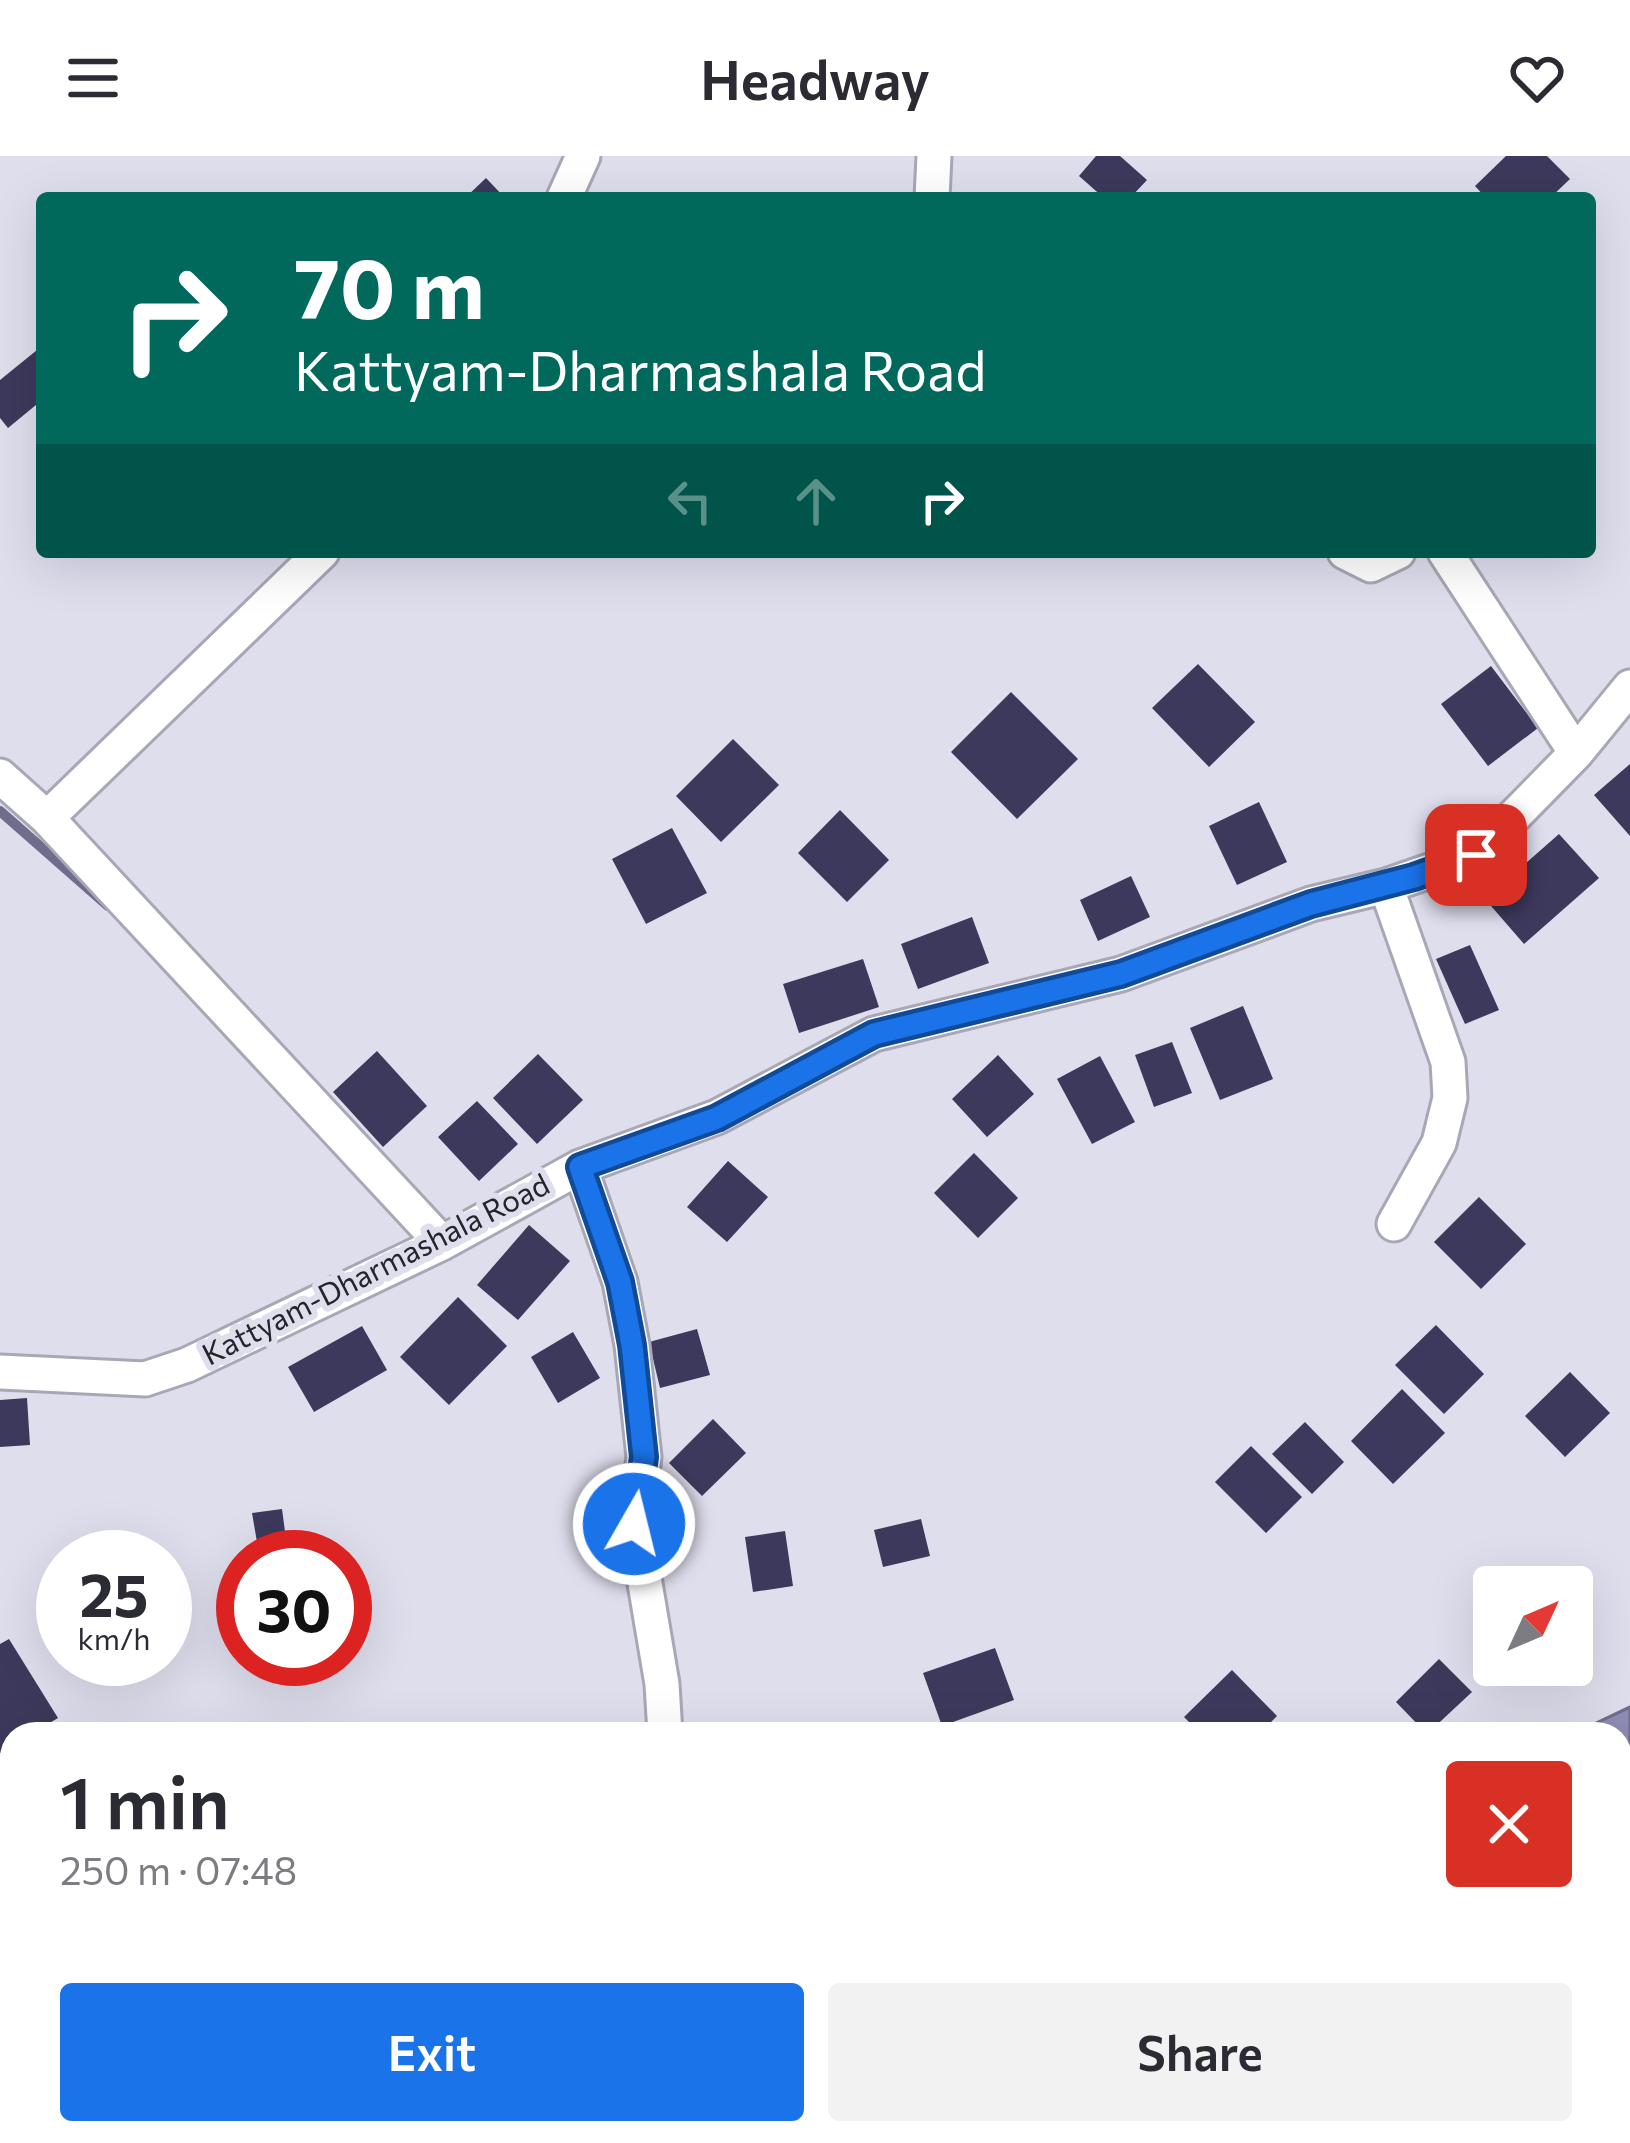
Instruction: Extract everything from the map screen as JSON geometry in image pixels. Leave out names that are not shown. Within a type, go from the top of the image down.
[{"type":"street","points":[[567,192],[583,156]]},
{"type":"street","points":[[932,192],[934,156]]},
{"type":"street","points":[[47,818],[316,558]]},
{"type":"street","points":[[1357,558],[1371,565],[1386,558]]},
{"type":"street","points":[[1449,558],[1576,753]]},
{"type":"street","name":"Kattyam-Dharmashala Road","points":[[0,1372],[145,1379],[187,1366],[442,1243],[580,1167],[717,1118],[874,1034],[1121,974],[1311,904],[1386,886],[1476,855],[1576,753],[1630,687]]},
{"type":"street","points":[[0,776],[47,818],[442,1243]]},
{"type":"street","points":[[1386,886],[1448,1062],[1450,1098],[1438,1144],[1394,1225]]},
{"type":"street","points":[[580,1167],[620,1282],[632,1345],[644,1457],[634,1524],[664,1722]]},
{"type":"shaded area","points":[[1630,1707],[1630,1722],[1598,1722]]},
{"type":"building","points":[[1096,156],[1120,156],[1147,180],[1136,192],[1097,192],[1079,176]]},
{"type":"building","points":[[1506,156],[1547,156],[1570,179],[1556,192],[1480,192],[1475,186]]},
{"type":"building","points":[[486,178],[499,192],[471,192]]},
{"type":"building","points":[[36,351],[36,405],[8,428],[0,418],[0,380]]},
{"type":"building","points":[[1198,664],[1255,722],[1209,767],[1152,708]]},
{"type":"building","points":[[1491,666],[1538,728],[1488,766],[1441,704]]},
{"type":"building","points":[[1011,692],[1078,759],[1017,819],[951,752]]},
{"type":"building","points":[[733,739],[779,785],[721,842],[676,796]]},
{"type":"building","points":[[1630,764],[1630,836],[1594,795]]},
{"type":"building","points":[[1259,802],[1287,862],[1237,885],[1209,826]]},
{"type":"building","points":[[840,810],[889,860],[847,902],[798,853]]},
{"type":"building","points":[[672,828],[707,893],[646,924],[612,859]]},
{"type":"building","points":[[1559,834],[1599,878],[1524,944],[1485,899]]},
{"type":"building","points":[[1131,876],[1150,917],[1098,941],[1080,900]]},
{"type":"building","points":[[972,917],[989,963],[918,989],[901,944]]},
{"type":"building","points":[[1470,945],[1499,1010],[1465,1024],[1436,959]]},
{"type":"building","points":[[863,959],[879,1007],[799,1033],[783,984]]},
{"type":"building","points":[[1243,1006],[1273,1079],[1220,1100],[1190,1028]]},
{"type":"building","points":[[1172,1042],[1192,1093],[1154,1107],[1135,1055]]},
{"type":"building","points":[[377,1051],[427,1106],[383,1147],[333,1092]]},
{"type":"building","points":[[538,1054],[583,1100],[537,1144],[493,1098]]},
{"type":"building","points":[[998,1055],[1034,1094],[987,1137],[952,1099]]},
{"type":"building","points":[[1100,1056],[1135,1122],[1092,1144],[1057,1079]]},
{"type":"building","points":[[477,1101],[518,1144],[479,1181],[438,1137]]},
{"type":"building","points":[[974,1153],[1018,1198],[978,1238],[934,1193]]},
{"type":"building","points":[[728,1161],[768,1197],[727,1242],[687,1207]]},
{"type":"building","points":[[1479,1197],[1526,1244],[1481,1289],[1434,1242]]},
{"type":"building","points":[[529,1225],[570,1261],[518,1320],[477,1285]]},
{"type":"building","points":[[458,1297],[507,1346],[449,1405],[400,1357]]},
{"type":"building","points":[[1436,1325],[1484,1374],[1444,1414],[1395,1365]]},
{"type":"building","points":[[362,1326],[387,1370],[314,1412],[288,1367]]},
{"type":"building","points":[[697,1329],[710,1375],[660,1388],[649,1342]]},
{"type":"building","points":[[573,1332],[600,1378],[558,1403],[531,1357]]},
{"type":"building","points":[[1570,1372],[1610,1413],[1565,1457],[1525,1416]]},
{"type":"building","points":[[1402,1389],[1445,1433],[1393,1484],[1351,1441]]},
{"type":"building","points":[[27,1398],[30,1445],[0,1447],[0,1400]]},
{"type":"building","points":[[713,1419],[746,1453],[702,1496],[669,1463]]},
{"type":"building","points":[[1305,1422],[1344,1462],[1312,1494],[1272,1454]]},
{"type":"building","points":[[1251,1446],[1302,1497],[1266,1533],[1215,1482]]},
{"type":"building","points":[[282,1509],[285,1530],[255,1530],[252,1513]]},
{"type":"building","points":[[921,1519],[930,1556],[883,1567],[874,1530]]},
{"type":"building","points":[[785,1531],[793,1586],[753,1592],[745,1537]]},
{"type":"building","points":[[9,1639],[58,1718],[0,1722],[0,1644]]},
{"type":"building","points":[[995,1648],[1014,1700],[941,1722],[923,1673]]},
{"type":"building","points":[[1439,1659],[1472,1692],[1440,1722],[1415,1722],[1396,1702]]},
{"type":"building","points":[[1232,1670],[1277,1716],[1271,1722],[1189,1722],[1184,1717]]},
{"type":"waterway","points":[[0,811],[108,906]]},
{"type":"route","points":[[634,1524],[644,1457],[632,1345],[620,1282],[580,1167],[717,1118],[874,1034],[1121,974],[1311,904],[1386,886],[1476,855]]}]
